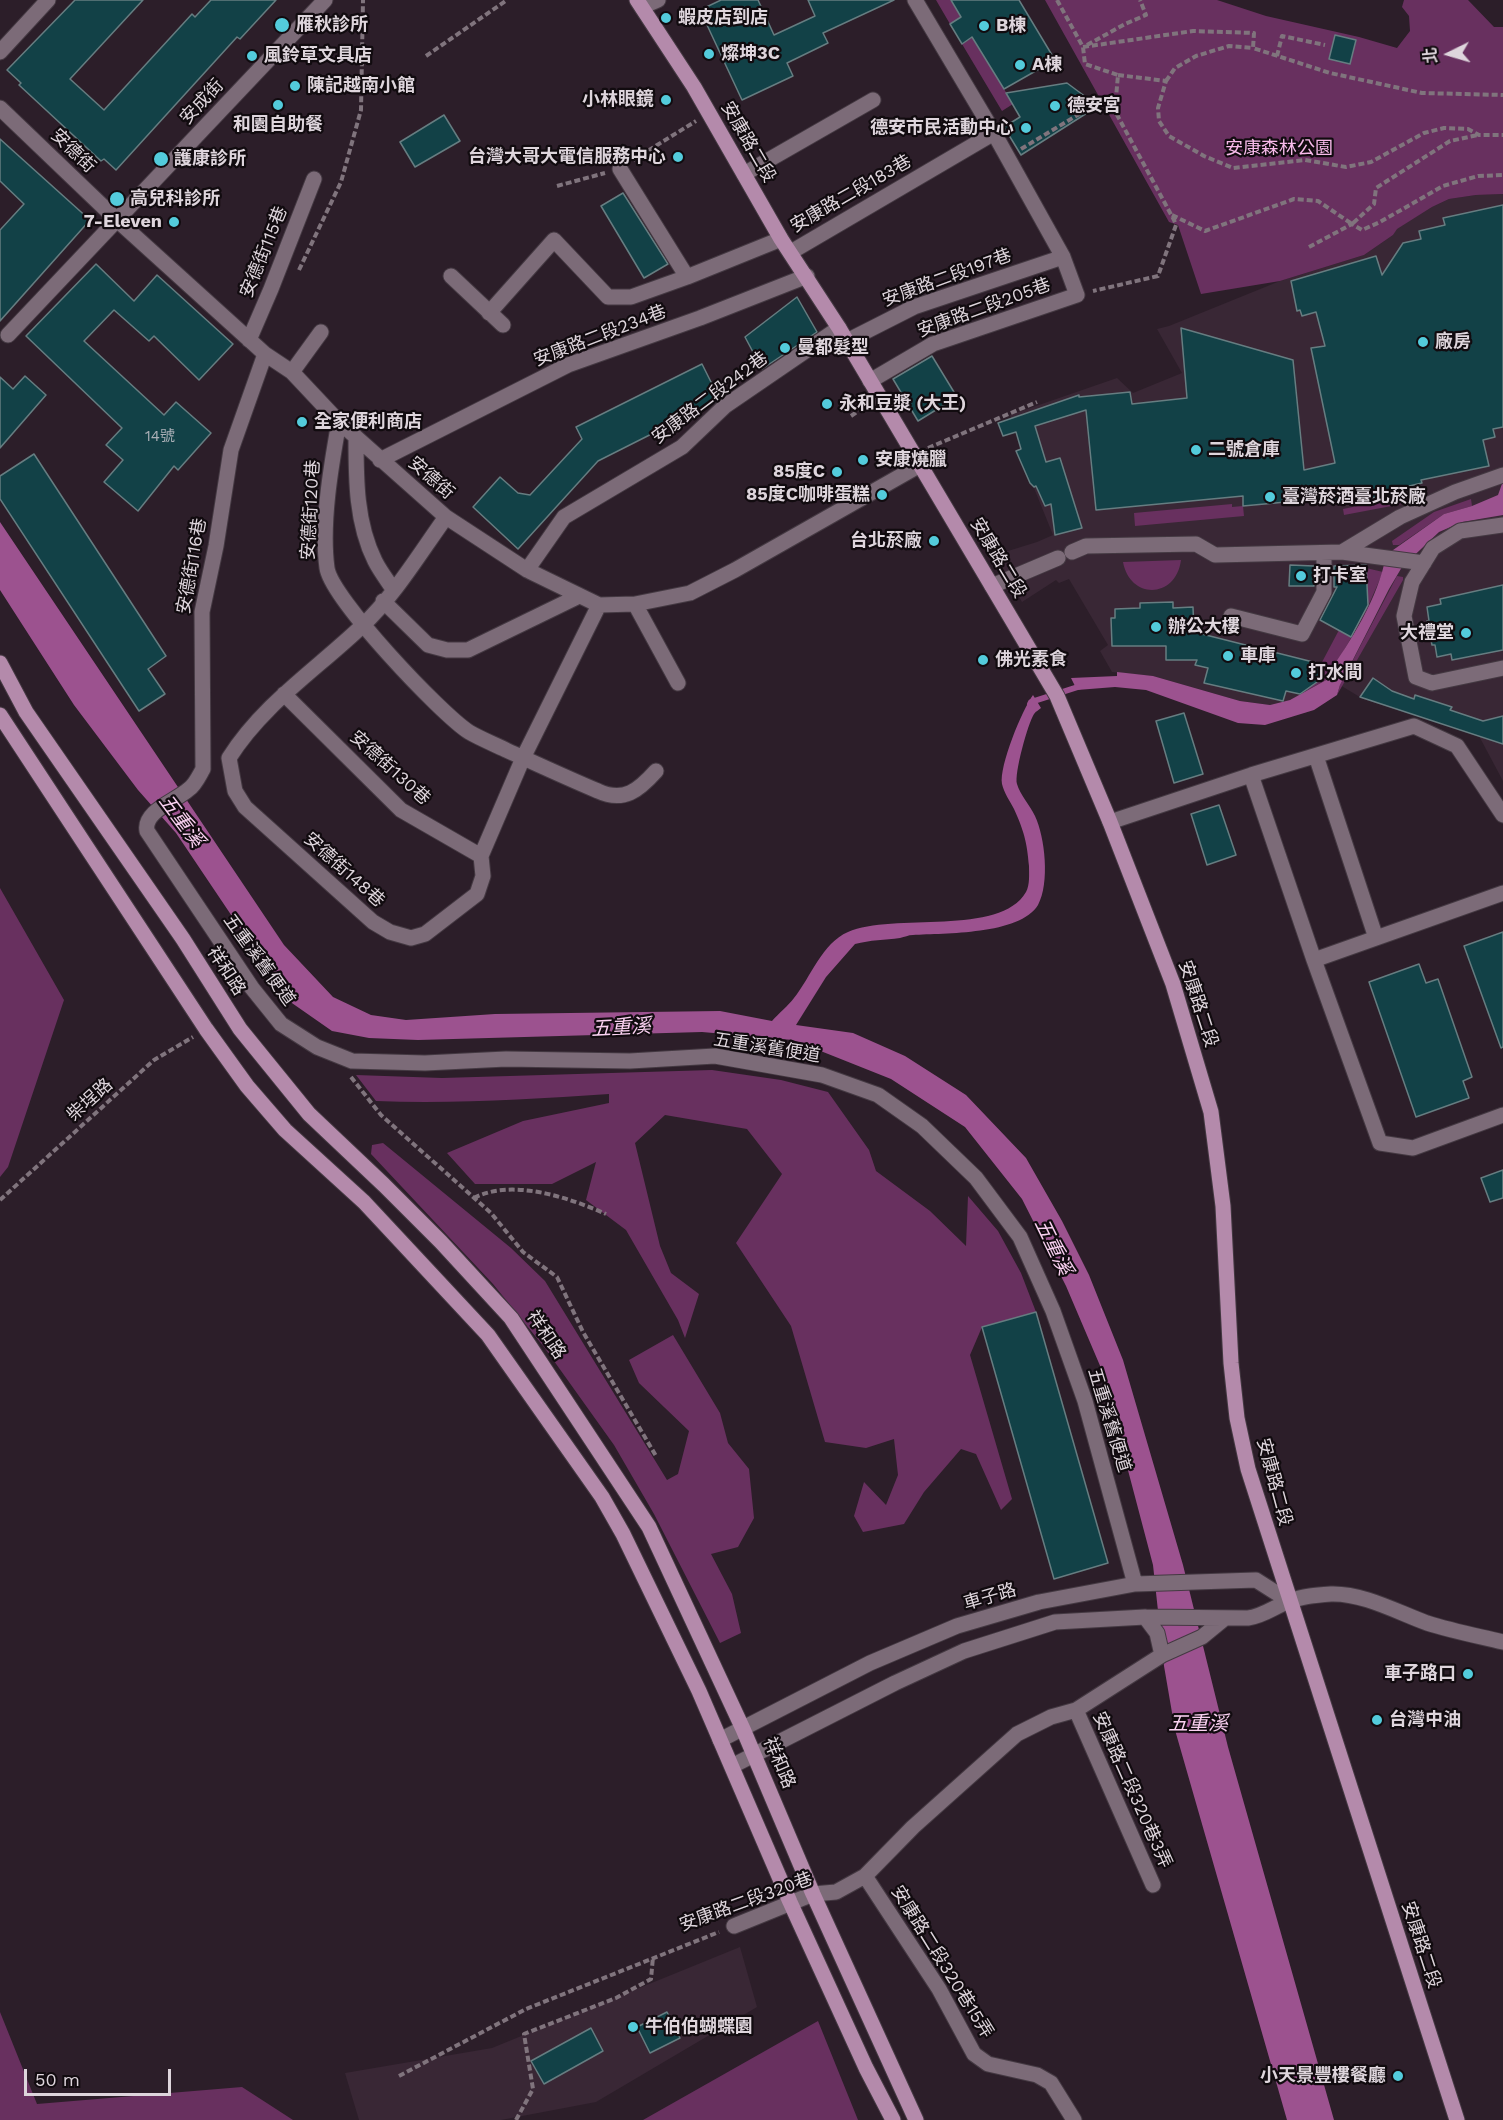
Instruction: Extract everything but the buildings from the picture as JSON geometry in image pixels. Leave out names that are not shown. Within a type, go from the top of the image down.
[{"type":"main road","name":"安康路二段","points":[[640,4],[843,334],[1057,696],[1110,822],[1173,984],[1211,1112],[1222,1206],[1231,1364],[1237,1418],[1248,1470],[1457,2120]]},
{"type":"main road","name":"祥和路","points":[[0,663],[26,712],[183,939],[240,1029],[309,1114],[400,1201],[511,1318],[649,1527],[743,1729],[813,1894],[917,2120]]},
{"type":"main road","points":[[0,715],[206,1029],[247,1086],[285,1130],[364,1202],[488,1335],[608,1506],[720,1740],[790,1902],[866,2068],[893,2120]]},
{"type":"main road","points":[[866,2068],[884,2120]]},
{"type":"street","points":[[0,52],[48,0]]},
{"type":"street","name":"安成街","points":[[8,335],[325,0]]},
{"type":"street","points":[[640,4],[658,0]]},
{"type":"street","points":[[915,0],[994,133],[1063,257]]},
{"type":"street","points":[[744,174],[873,100]]},
{"type":"street","name":"安德街","points":[[0,108],[117,220],[265,354],[292,372],[339,423],[446,517],[527,570],[599,605],[635,604],[690,593],[735,570],[917,459]]},
{"type":"street","name":"安康路二段183巷","points":[[791,252],[994,133]]},
{"type":"street","points":[[620,169],[687,277]]},
{"type":"street","name":"安德街115巷","points":[[249,339],[314,179]]},
{"type":"street","points":[[489,313],[554,240],[608,297],[631,297],[782,238]]},
{"type":"street","name":"安康路二段205巷","points":[[870,381],[933,344],[1077,295],[1063,257]]},
{"type":"street","name":"安康路二段197巷","points":[[843,334],[914,307],[1063,257]]},
{"type":"street","points":[[451,276],[503,325]]},
{"type":"street","name":"安康路二段234巷","points":[[380,460],[568,365],[700,318],[807,276]]},
{"type":"street","points":[[292,372],[321,332]]},
{"type":"street","name":"安康路二段242巷","points":[[527,570],[564,517],[682,447],[725,406],[843,334]]},
{"type":"street","name":"安德街116巷","points":[[191,788],[203,770],[202,612],[216,546],[231,450],[265,354]]},
{"type":"street","name":"安德街120巷","points":[[339,423],[331,468],[326,528],[327,569],[334,587],[391,656],[469,732],[609,796],[629,794],[639,789],[656,771]]},
{"type":"street","points":[[356,438],[356,479],[363,531],[375,563],[393,589]]},
{"type":"street","points":[[1342,552],[1400,518],[1455,492],[1502,475]]},
{"type":"street","name":"安德街148巷","points":[[446,517],[364,624],[284,694],[239,742],[229,758],[235,791],[245,807],[373,922],[390,932],[411,938],[425,934],[477,894],[483,876],[481,856],[524,758],[599,605]]},
{"type":"street","points":[[1503,525],[1460,531],[1433,548],[1419,562],[1404,616],[1416,677],[1432,683],[1503,668]]},
{"type":"street","points":[[992,586],[1086,546],[1196,544],[1215,555],[1342,552],[1419,562]]},
{"type":"street","points":[[1231,616],[1302,634],[1324,592],[1324,553]]},
{"type":"street","points":[[383,601],[428,645],[447,650],[468,650],[579,596]]},
{"type":"street","points":[[635,604],[678,683]]},
{"type":"street","name":"安德街130巷","points":[[284,694],[401,810],[481,856]]},
{"type":"street","points":[[1110,822],[1251,775],[1414,726],[1457,746],[1503,815]]},
{"type":"street","points":[[1316,756],[1376,938]]},
{"type":"street","points":[[1251,775],[1380,1143],[1413,1148],[1503,1116]]},
{"type":"street","name":"五重溪舊便道","points":[[191,788],[151,816],[146,825],[147,831],[252,988],[281,1024],[317,1047],[352,1061],[425,1063],[507,1059],[630,1061],[715,1056],[822,1075],[878,1095],[922,1126],[976,1178],[1020,1237],[1053,1311],[1085,1401],[1135,1584]]},
{"type":"street","points":[[1314,960],[1503,893]]},
{"type":"street","name":"車子路","points":[[720,1740],[870,1663],[957,1626],[1039,1602],[1135,1584],[1256,1580],[1289,1601]]},
{"type":"street","points":[[732,1766],[895,1683],[964,1651],[1055,1622],[1145,1617],[1224,1619],[1259,1616],[1289,1601],[1313,1595],[1334,1594],[1354,1597],[1430,1623],[1503,1642]]},
{"type":"street","points":[[1145,1617],[1160,1639],[1162,1655]]},
{"type":"street","name":"安康路二段320巷","points":[[734,1926],[813,1894],[837,1892],[865,1876],[913,1827],[1017,1734],[1051,1717],[1076,1710],[1162,1655],[1202,1637],[1224,1619]]},
{"type":"street","name":"安康路二段320巷3弄","points":[[1076,1710],[1153,1885]]},
{"type":"street","name":"安康路二段320巷15弄","points":[[865,1876],[939,1989],[974,2054],[988,2064],[1037,2075],[1051,2083],[1074,2120]]},
{"type":"path","points":[[298,271],[340,182],[361,110],[363,0]]},
{"type":"path","points":[[426,56],[507,0]]},
{"type":"path","points":[[1057,0],[1083,47],[1085,64],[1118,75],[1166,81]]},
{"type":"path","points":[[1083,47],[1146,15],[1140,0]]},
{"type":"path","points":[[1083,47],[1193,30],[1254,33],[1253,48]]},
{"type":"path","points":[[1277,56],[1282,36],[1325,45]]},
{"type":"path","points":[[1479,135],[1468,129],[1434,130],[1424,133],[1371,162],[1346,167],[1305,160],[1233,168],[1204,156],[1169,136],[1159,121],[1158,108],[1166,81],[1174,68],[1196,56],[1229,46],[1253,48],[1330,73],[1422,93],[1503,95]]},
{"type":"path","points":[[1115,110],[1118,75]]},
{"type":"path","points":[[1008,158],[1096,104],[1109,100],[1172,215],[1176,225],[1158,276],[1077,295]]},
{"type":"path","points":[[556,186],[620,169],[708,112]]},
{"type":"path","points":[[1309,247],[1352,224],[1374,204],[1376,188],[1450,141],[1479,135],[1503,135]]},
{"type":"path","points":[[1172,215],[1205,231],[1294,199],[1318,201],[1362,230],[1443,186],[1478,176],[1503,175]]},
{"type":"path","points":[[917,459],[1037,402]]},
{"type":"path","name":"柴埕路","points":[[0,1200],[154,1060],[206,1029]]},
{"type":"path","points":[[352,1061],[351,1078],[381,1115],[491,1213],[523,1252],[557,1277],[583,1332],[656,1456]]},
{"type":"path","points":[[474,1198],[485,1193],[518,1189],[573,1199],[606,1214]]},
{"type":"path","name":"安康路二段320巷","points":[[399,2076],[526,2009],[734,1926]]},
{"type":"path","points":[[516,2120],[533,2089],[524,2034],[616,1998],[651,1979],[653,1957]]},
{"type":"shaded area","name":"臺灣菸酒臺北菸廠","points":[[1503,194],[1503,781],[1479,736],[1363,699],[1340,685],[1316,687],[1290,700],[1270,705],[1240,701],[1153,676],[1112,672],[1100,651],[1108,645],[1069,579],[1059,583],[1056,580],[1022,602],[995,555],[1053,535],[1032,483],[1010,415],[1117,378],[1133,393],[1182,373],[1157,329],[1280,281],[1364,255],[1393,235],[1396,229],[1449,199]]},
{"type":"shaded area","name":"牛伯伯蝴蝶園","points":[[740,1947],[757,2007],[596,2102],[501,2120],[359,2120],[345,2073],[492,2048]]},
{"type":"green space","points":[[936,0],[951,0],[961,17],[950,24]]},
{"type":"green space","name":"安康森林公園","points":[[1045,0],[1217,0],[1266,16],[1397,48],[1410,31],[1409,16],[1402,7],[1404,0],[1468,0],[1494,27],[1503,27],[1503,194],[1449,199],[1397,229],[1393,235],[1364,255],[1280,281],[1201,294],[1178,225],[1169,222]]},
{"type":"green space","points":[[973,37],[1013,104],[1002,111],[962,44]]},
{"type":"green space","points":[[1417,494],[1418,501],[1344,515],[1343,509]]},
{"type":"green space","points":[[1471,499],[1472,506],[1444,514],[1399,545],[1393,545],[1392,541],[1434,512]]},
{"type":"green space","points":[[1232,504],[1232,507],[1243,506],[1244,516],[1135,526],[1134,513]]},
{"type":"green space","points":[[1181,560],[1171,582],[1162,588],[1153,590],[1134,583],[1127,574],[1123,562]]},
{"type":"green space","points":[[1366,568],[1383,572],[1366,611],[1328,679],[1300,694],[1317,682],[1321,664],[1339,630],[1351,636],[1367,591]]},
{"type":"green space","points":[[1397,576],[1403,577],[1403,580],[1337,695],[1340,685]]},
{"type":"green space","points":[[0,888],[64,1000],[8,1167],[0,1177]]},
{"type":"green space","points":[[712,1070],[781,1080],[828,1092],[869,1150],[876,1171],[930,1211],[966,1246],[968,1196],[998,1231],[1021,1273],[1036,1312],[982,1327],[970,1355],[1012,1499],[1001,1510],[976,1454],[961,1449],[924,1492],[904,1524],[863,1532],[854,1516],[864,1482],[886,1505],[898,1475],[894,1439],[866,1448],[825,1442],[791,1326],[736,1243],[782,1174],[747,1129],[665,1115],[635,1143],[660,1246],[671,1273],[699,1294],[685,1338],[678,1320],[626,1230],[586,1200],[596,1162],[552,1184],[475,1184],[447,1153],[523,1121],[609,1103],[609,1094],[464,1101],[376,1101],[356,1075],[442,1078]]},
{"type":"green space","points":[[383,1143],[511,1248],[545,1281],[667,1480],[678,1474],[689,1431],[639,1383],[629,1360],[673,1335],[720,1413],[728,1443],[749,1469],[754,1518],[738,1547],[711,1554],[732,1594],[741,1633],[720,1643],[654,1514],[614,1445],[544,1347],[493,1284],[371,1154],[372,1145]]},
{"type":"green space","points":[[0,2012],[37,2104],[242,2087],[293,2120],[0,2120]]},
{"type":"green space","points":[[818,2021],[858,2120],[643,2120]]},
{"type":"water","points":[[1503,481],[1503,515],[1462,522],[1439,532],[1402,567],[1340,685],[1337,695],[1314,710],[1265,725],[1238,723],[1146,690],[1115,687],[1077,690],[1071,678],[1117,676],[1117,672],[1153,676],[1240,701],[1270,705],[1290,700],[1328,679],[1326,677],[1370,604],[1386,555],[1444,514],[1498,495]]},
{"type":"water","name":"五重溪","points":[[0,522],[284,945],[333,997],[371,1015],[406,1020],[495,1014],[720,1011],[772,1021],[794,998],[824,952],[839,937],[848,932],[868,926],[970,919],[994,914],[1013,906],[1026,892],[1029,866],[1023,830],[1003,787],[1002,776],[1012,738],[1033,695],[1041,708],[1034,714],[1028,727],[1019,760],[1017,784],[1033,812],[1044,848],[1044,885],[1038,905],[1029,915],[999,927],[961,933],[911,935],[855,944],[826,977],[796,1025],[853,1033],[905,1056],[966,1095],[1026,1158],[1062,1221],[1089,1275],[1123,1360],[1183,1565],[1228,1747],[1334,2120],[1287,2120],[1175,1730],[1164,1666],[1153,1565],[1101,1368],[1066,1286],[1022,1199],[965,1127],[891,1079],[793,1040],[702,1032],[418,1040],[369,1038],[332,1031],[289,1001],[176,833],[138,790],[74,705],[0,590]]},
{"type":"waterway","points":[[1030,704],[1081,686]]},
{"type":"place","name":"蝦皮店到店","points":[[666,18]]},
{"type":"place","name":"雁秋診所","points":[[282,25]]},
{"type":"place","name":"B棟","points":[[984,26]]},
{"type":"place","name":"燦坤3C","points":[[709,54]]},
{"type":"place","name":"風鈴草文具店","points":[[252,56]]},
{"type":"place","name":"A棟","points":[[1020,65]]},
{"type":"place","name":"陳記越南小館","points":[[295,86]]},
{"type":"place","name":"小林眼鏡","points":[[666,100]]},
{"type":"place","name":"和園自助餐","points":[[278,105]]},
{"type":"place","name":"德安宮","points":[[1055,106]]},
{"type":"place","name":"德安市民活動中心","points":[[1026,128]]},
{"type":"place","name":"台灣大哥大電信服務中心","points":[[678,157]]},
{"type":"place","name":"護康診所","points":[[161,159]]},
{"type":"place","name":"高兒科診所","points":[[117,199]]},
{"type":"place","name":"7-Eleven","points":[[174,222]]},
{"type":"place","name":"廠房","points":[[1423,342]]},
{"type":"place","name":"曼都髮型","points":[[785,348]]},
{"type":"place","name":"永和豆漿 (大王)","points":[[827,404]]},
{"type":"place","name":"全家便利商店","points":[[302,422]]},
{"type":"place","name":"二號倉庫","points":[[1196,450]]},
{"type":"place","name":"安康燒臘","points":[[863,460]]},
{"type":"place","name":"85度C","points":[[837,472]]},
{"type":"place","name":"85度C咖啡蛋糕","points":[[882,495]]},
{"type":"place","name":"臺灣菸酒臺北菸廠","points":[[1270,497]]},
{"type":"place","name":"台北菸廠","points":[[934,541]]},
{"type":"place","name":"打卡室","points":[[1301,576]]},
{"type":"place","name":"辦公大樓","points":[[1156,627]]},
{"type":"place","name":"大禮堂","points":[[1466,633]]},
{"type":"place","name":"車庫","points":[[1228,656]]},
{"type":"place","name":"佛光素食","points":[[983,660]]},
{"type":"place","name":"打水間","points":[[1296,673]]},
{"type":"place","name":"車子路口","points":[[1468,1674]]},
{"type":"place","name":"台灣中油","points":[[1377,1720]]},
{"type":"place","name":"牛伯伯蝴蝶園","points":[[633,2027]]},
{"type":"place","name":"小天景豐樓餐廳","points":[[1398,2076]]}]
